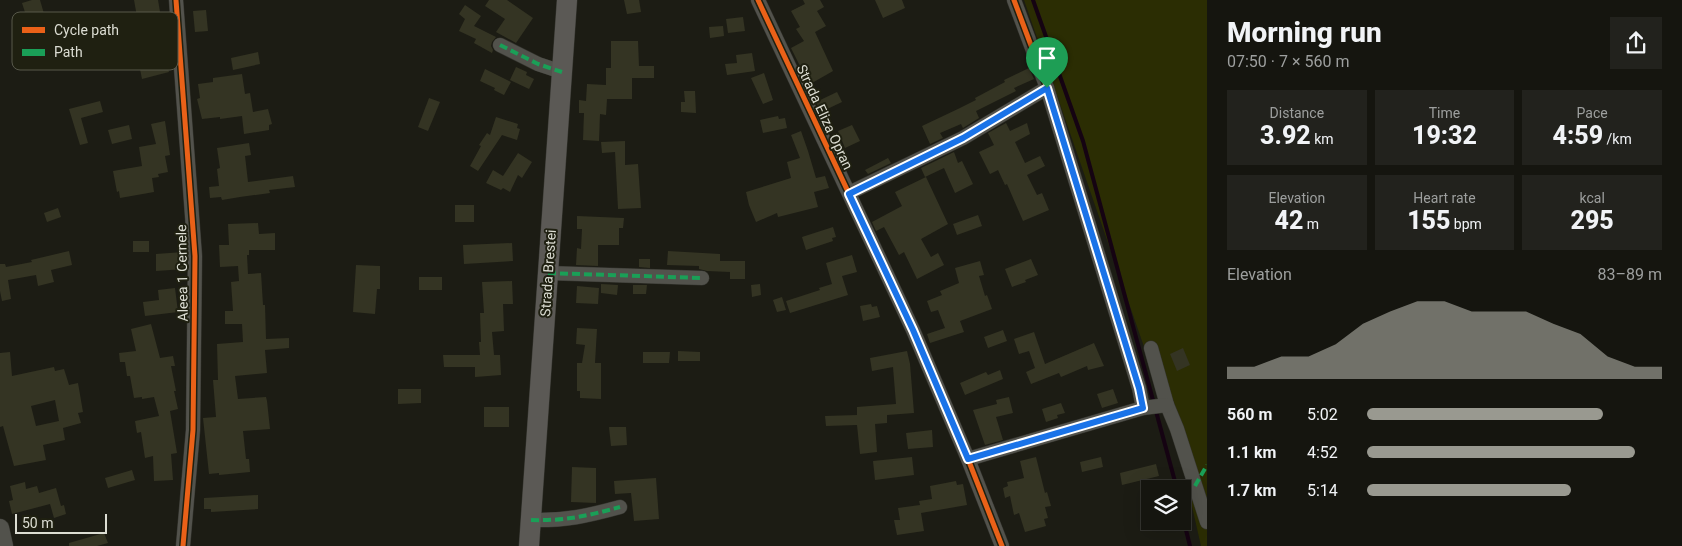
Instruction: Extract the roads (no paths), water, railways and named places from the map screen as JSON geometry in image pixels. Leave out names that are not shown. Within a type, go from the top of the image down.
[{"type":"main road","name":"Strada Brestei","points":[[529,546],[567,0]]},
{"type":"street","name":"Strada Eliza Opran","points":[[758,0],[913,330],[968,459],[1002,546]]},
{"type":"street","points":[[1014,0],[1047,88],[1136,379],[1143,408]]},
{"type":"street","name":"Aleea 1 Cernele","points":[[178,27],[195,256],[193,430],[183,546]]},
{"type":"street","points":[[500,45],[538,64],[562,72]]},
{"type":"street","points":[[849,194],[963,138],[1047,88]]},
{"type":"street","points":[[548,273],[702,278]]},
{"type":"street","points":[[1151,348],[1167,405],[1177,429],[1207,522]]},
{"type":"street","points":[[968,459],[1143,408],[1167,405]]},
{"type":"street","points":[[531,520],[556,521],[587,516],[620,507]]},
{"type":"street","points":[[0,528],[4,546]]},
{"type":"waterway","points":[[1033,0],[1083,141],[1175,480]]},
{"type":"waterway","points":[[1186,530],[1190,546]]}]
